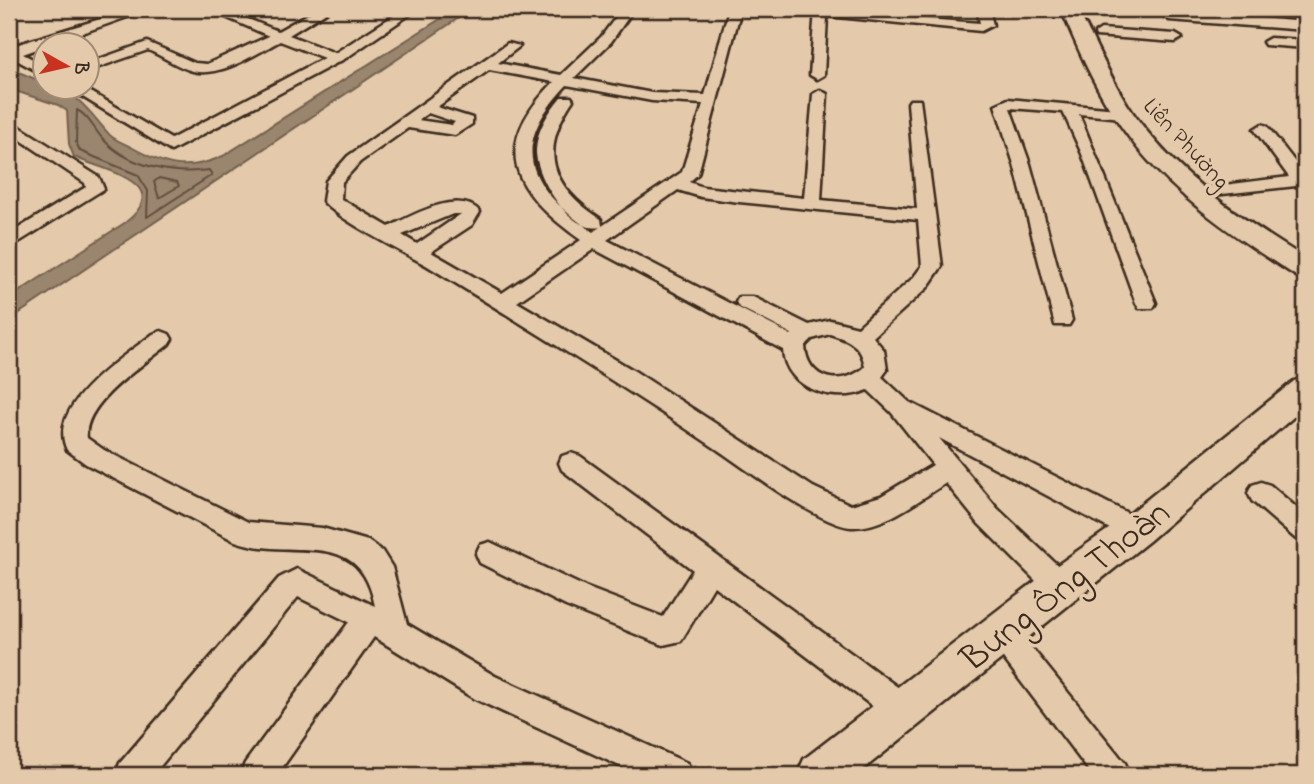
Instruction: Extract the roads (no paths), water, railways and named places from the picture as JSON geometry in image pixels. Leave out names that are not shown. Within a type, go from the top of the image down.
[{"type":"street","points":[[10,52],[144,9]]},
{"type":"street","points":[[213,9],[335,58]]},
{"type":"street","points":[[102,62],[150,47],[195,67],[205,68],[278,36],[325,9]]},
{"type":"street","points":[[98,102],[171,146],[335,58],[412,9]]},
{"type":"street","points":[[502,303],[690,174],[694,168],[735,9]]},
{"type":"street","points":[[817,75],[821,10],[902,13],[933,24],[985,26],[983,9]]},
{"type":"street","name":"Liên Phường","points":[[1069,9],[1123,113],[1192,194],[1232,223]]},
{"type":"street","name":"Liên Phường","points":[[1088,9],[1141,110],[1194,172],[1216,191],[1232,223]]},
{"type":"street","points":[[1159,9],[1164,15],[1305,26]]},
{"type":"street","points":[[633,10],[572,83],[527,127],[525,164],[531,185],[559,218],[601,234],[799,339],[830,327],[860,337],[873,350],[877,360],[876,370],[870,379],[846,388],[817,383],[796,366],[799,339]]},
{"type":"street","points":[[1101,33],[1175,38]]},
{"type":"street","points":[[1270,42],[1305,44]]},
{"type":"street","points":[[513,46],[340,171],[331,192],[332,201],[625,376],[804,495],[849,516],[863,515],[890,504],[949,468]]},
{"type":"street","points":[[10,52],[32,64]]},
{"type":"street","points":[[486,65],[652,97],[712,100]]},
{"type":"street","points":[[812,204],[820,94]]},
{"type":"street","points":[[860,337],[920,283],[932,266],[915,103]]},
{"type":"street","points":[[1062,320],[1022,164],[1002,105],[1008,103],[1123,113]]},
{"type":"street","points":[[404,123],[455,130],[467,121],[426,108]]},
{"type":"street","points":[[1069,108],[1090,154],[1146,303]]},
{"type":"street","points":[[9,125],[93,181],[95,189],[9,242]]},
{"type":"street","points":[[1262,129],[1303,180]]},
{"type":"street","points":[[1192,194],[1303,180]]},
{"type":"street","points":[[677,184],[701,192],[927,215]]},
{"type":"street","points":[[387,235],[452,207],[464,206],[471,212],[466,221],[416,253]]},
{"type":"street","points":[[1232,223],[1305,270]]},
{"type":"street","points":[[161,339],[110,382],[83,410],[74,428],[76,443],[95,457],[244,533],[262,538],[334,541],[362,550],[381,573],[382,626],[257,775]]},
{"type":"street","points":[[870,379],[899,406],[988,516],[1060,586]]},
{"type":"street","name":"Bưng Ông Thoàn","points":[[820,775],[1060,586],[1136,530],[1305,389]]},
{"type":"street","points":[[899,406],[1136,530]]},
{"type":"street","points":[[571,463],[903,710]]},
{"type":"street","points":[[1261,493],[1305,531]]},
{"type":"street","points":[[489,554],[576,597],[663,631],[671,631],[711,565]]},
{"type":"street","points":[[132,775],[289,587],[297,582],[382,626],[484,687],[675,775]]},
{"type":"street","points":[[1001,632],[1113,775]]},
{"type":"water","points":[[456,9],[472,9],[9,320],[9,298],[126,222],[139,208],[142,197],[138,187],[128,179],[74,157],[69,144],[67,111],[49,102],[81,102],[110,135],[165,162],[176,165],[198,164],[223,156]]},
{"type":"water","points":[[9,68],[32,78],[32,97],[9,89]]}]
